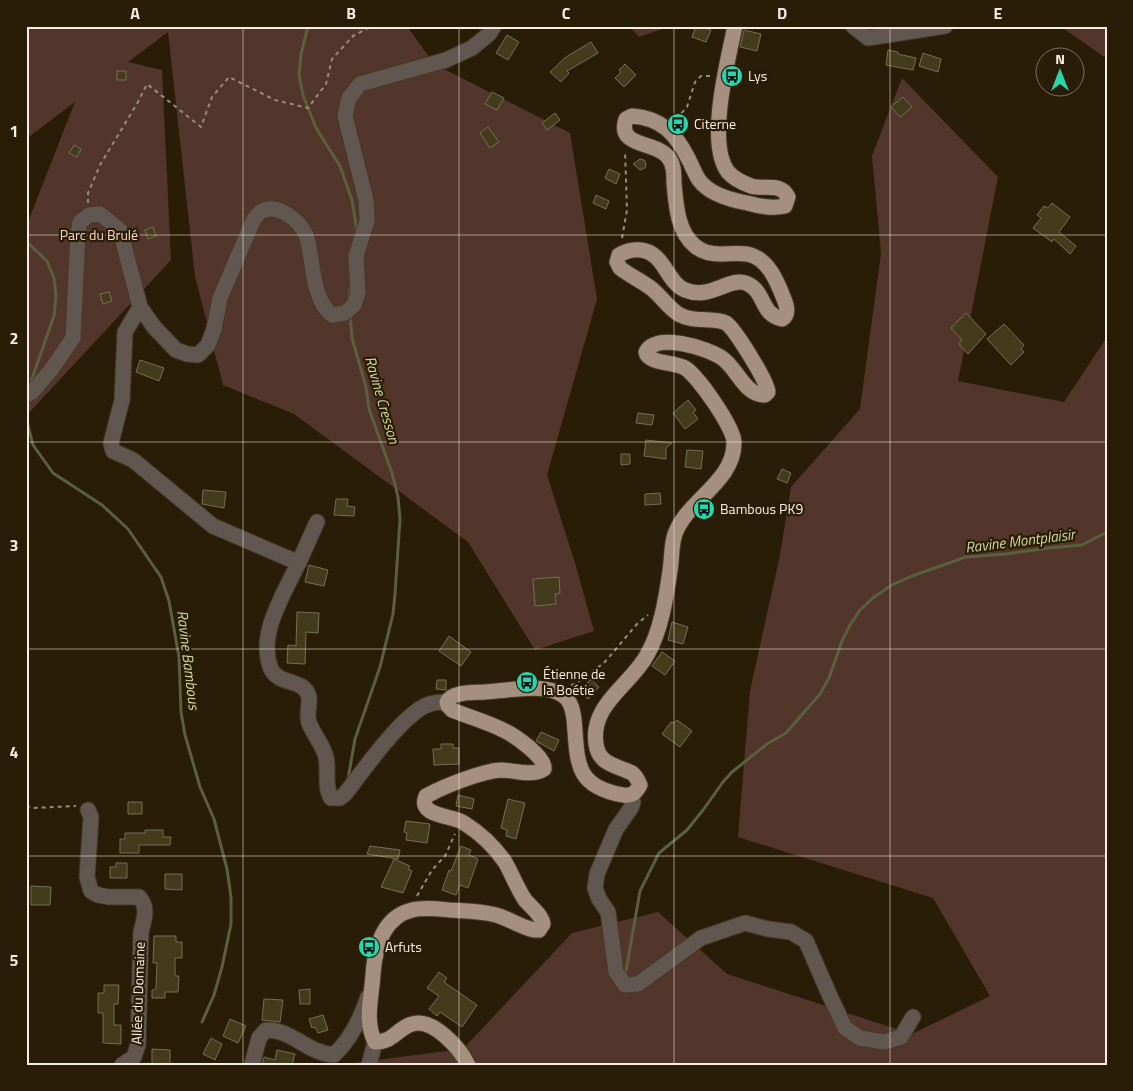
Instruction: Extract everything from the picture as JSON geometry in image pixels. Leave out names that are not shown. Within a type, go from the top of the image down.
[{"type":"main road","points":[[468,1065],[464,1057],[445,1036],[428,1024],[420,1022],[411,1024],[385,1042],[375,1042],[371,1034],[369,1017],[374,961],[378,942],[388,924],[400,915],[411,910],[440,909],[481,912],[510,919],[532,930],[539,930],[542,927],[542,920],[524,898],[505,862],[490,844],[460,820],[432,813],[426,809],[424,804],[426,796],[437,790],[482,774],[500,770],[538,772],[544,769],[544,766],[539,756],[505,730],[452,710],[447,702],[451,696],[466,693],[538,688],[551,690],[563,695],[569,701],[573,713],[578,760],[585,779],[595,787],[609,792],[631,795],[637,792],[640,785],[637,777],[632,773],[607,763],[600,755],[596,741],[597,724],[609,700],[646,658],[658,631],[675,534],[684,518],[724,472],[732,454],[735,441],[718,408],[697,378],[685,368],[650,359],[646,354],[647,348],[656,344],[670,342],[685,343],[722,358],[755,393],[765,395],[768,392],[768,386],[727,324],[690,319],[676,313],[653,290],[620,268],[617,262],[619,255],[633,250],[650,252],[662,262],[679,286],[693,292],[709,292],[737,282],[750,284],[759,292],[766,310],[773,316],[782,318],[787,313],[786,302],[776,279],[764,263],[747,254],[704,252],[694,245],[682,227],[677,209],[673,169],[669,157],[658,149],[632,141],[626,133],[624,124],[626,119],[632,116],[657,121],[668,128],[683,148],[700,181],[715,193],[736,201],[766,207],[785,206],[788,197],[786,192],[781,189],[754,187],[739,181],[728,172],[721,157],[719,108],[735,26]]},
{"type":"street","points":[[26,395],[32,392],[52,370],[72,338],[79,228],[80,222],[89,215],[100,214],[120,230],[140,307],[154,327],[176,350],[198,355],[208,345],[214,328],[220,298],[254,219],[260,211],[268,209],[279,210],[295,221],[305,234],[324,309],[332,315],[345,313],[354,305],[358,293],[356,256],[367,221],[366,200],[345,116],[349,98],[360,84],[446,60],[472,48],[489,34],[494,26]]},
{"type":"street","points":[[853,26],[868,38],[945,26]]},
{"type":"street","points":[[140,307],[125,332],[122,400],[111,442],[113,450],[133,460],[213,526],[299,563]]},
{"type":"street","points":[[317,522],[278,604],[269,633],[269,658],[271,668],[277,677],[302,686],[306,690],[308,695],[307,712],[309,722],[325,754],[328,770],[328,789],[331,798],[336,800],[345,794],[390,737],[416,712],[426,705],[436,702],[447,702]]},
{"type":"street","points":[[631,795],[632,808],[616,829],[597,874],[595,888],[599,899],[608,912],[616,972],[625,985],[638,984],[701,938],[745,923],[791,932],[806,941],[828,994],[845,1028],[860,1038],[884,1042],[901,1037],[914,1016]]},
{"type":"street","name":"Allée du Domaine","points":[[82,808],[91,817],[88,885],[98,895],[139,897],[144,906],[145,915],[141,932],[138,1045],[134,1056],[122,1065]]},
{"type":"street","points":[[252,1065],[259,1038],[266,1030],[283,1032],[318,1052],[334,1055],[348,1038],[363,1013],[373,985]]},
{"type":"street","points":[[369,1065],[375,1042]]},
{"type":"path","points":[[89,215],[88,193],[100,165],[147,84],[201,127],[212,97],[229,77],[275,100],[308,108],[326,84],[332,59],[353,36],[372,26]]},
{"type":"path","points":[[668,128],[687,107],[695,82],[701,76],[724,78]]},
{"type":"path","points":[[619,255],[627,210],[624,148],[626,133]]},
{"type":"path","points":[[551,690],[575,684],[604,663],[637,624],[664,602]]},
{"type":"path","points":[[26,806],[32,808],[82,808]]},
{"type":"path","points":[[411,910],[432,870],[445,856],[460,820]]},
{"type":"green space","name":"Parc du Brulé","points":[[26,26],[407,26],[434,64],[570,133],[597,299],[547,475],[594,631],[535,650],[468,542],[294,414],[223,385],[195,276],[168,32],[128,62],[162,70],[171,260],[26,416],[26,227],[75,102],[26,139]]},
{"type":"green space","points":[[629,26],[671,26],[639,37]]},
{"type":"green space","points":[[1060,26],[1107,26],[1107,59]]},
{"type":"green space","points":[[902,78],[998,177],[958,381],[1064,402],[1107,337],[1107,1065],[337,1065],[463,1049],[572,933],[658,912],[727,974],[912,1034],[990,996],[933,898],[738,837],[750,691],[780,555],[791,487],[860,409],[881,253],[872,156]]},
{"type":"building","points":[[696,26],[711,30],[706,42],[692,37]]},
{"type":"building","points":[[744,30],[761,34],[757,51],[740,47]]},
{"type":"building","points":[[507,35],[519,42],[508,60],[496,53]]},
{"type":"building","points":[[591,42],[598,53],[567,71],[569,73],[561,82],[550,72],[566,57]]},
{"type":"building","points":[[888,50],[916,58],[913,70],[886,65]]},
{"type":"building","points":[[923,53],[941,59],[938,72],[919,66]]},
{"type":"building","points":[[625,64],[636,75],[624,87],[615,78]]},
{"type":"building","points":[[117,71],[126,71],[126,80],[117,80]]},
{"type":"building","points":[[492,92],[504,98],[497,110],[485,104]]},
{"type":"building","points":[[903,97],[912,107],[900,117],[891,107]]},
{"type":"building","points":[[555,113],[560,120],[547,130],[542,123]]},
{"type":"building","points":[[488,127],[499,142],[490,148],[480,133]]},
{"type":"building","points":[[74,145],[81,149],[77,157],[69,153]]},
{"type":"building","points":[[640,159],[646,163],[645,168],[640,170],[633,164]]},
{"type":"building","points":[[609,169],[620,174],[616,184],[605,178]]},
{"type":"building","points":[[596,195],[609,201],[606,209],[593,203]]},
{"type":"building","points":[[1052,203],[1070,217],[1059,232],[1076,246],[1070,254],[1054,239],[1052,242],[1033,228],[1041,218],[1037,215],[1044,206],[1048,208]]},
{"type":"building","points":[[153,227],[156,236],[148,239],[145,230]]},
{"type":"building","points":[[109,292],[112,301],[103,304],[100,294]]},
{"type":"building","points":[[966,313],[986,334],[968,354],[959,344],[962,340],[951,328]]},
{"type":"building","points":[[1004,324],[1024,345],[1021,349],[1024,352],[1011,365],[987,339]]},
{"type":"building","points":[[140,360],[164,368],[159,381],[136,372]]},
{"type":"building","points":[[688,400],[696,410],[693,412],[698,419],[685,429],[673,413]]},
{"type":"building","points":[[638,413],[654,415],[652,425],[636,423]]},
{"type":"building","points":[[646,440],[672,443],[666,448],[666,459],[644,456]]},
{"type":"building","points":[[687,450],[703,451],[701,469],[685,467]]},
{"type":"building","points":[[621,454],[630,454],[630,464],[621,465]]},
{"type":"building","points":[[782,469],[791,473],[787,483],[777,479]]},
{"type":"building","points":[[203,490],[226,492],[224,508],[202,504]]},
{"type":"building","points":[[660,493],[661,504],[645,505],[645,494]]},
{"type":"building","points":[[336,499],[348,499],[347,506],[355,507],[354,516],[334,515]]},
{"type":"building","points":[[309,565],[328,570],[324,586],[305,582]]},
{"type":"building","points":[[559,577],[560,593],[555,594],[556,604],[535,606],[533,579]]},
{"type":"building","points":[[297,612],[319,613],[318,633],[306,632],[305,664],[287,663],[288,645],[296,646]]},
{"type":"building","points":[[672,622],[688,627],[683,644],[668,640]]},
{"type":"building","points":[[449,636],[471,652],[461,666],[439,651]]},
{"type":"building","points":[[662,652],[675,661],[665,675],[652,666]]},
{"type":"building","points":[[591,679],[599,687],[588,699],[579,691]]},
{"type":"building","points":[[437,680],[446,680],[446,690],[436,689]]},
{"type":"building","points":[[677,720],[692,731],[680,747],[662,734],[671,722],[674,723]]},
{"type":"building","points":[[541,732],[559,740],[554,751],[536,741]]},
{"type":"building","points":[[441,744],[453,744],[453,748],[459,748],[459,764],[434,765],[433,749],[441,749]]},
{"type":"building","points":[[458,795],[474,799],[472,809],[456,806]]},
{"type":"building","points":[[508,799],[525,803],[516,839],[506,836],[507,830],[501,828]]},
{"type":"building","points":[[128,802],[142,802],[142,814],[128,814]]},
{"type":"building","points":[[406,821],[430,824],[427,843],[406,840],[407,833],[404,832]]},
{"type":"building","points":[[145,830],[163,830],[163,837],[171,837],[170,845],[139,845],[139,853],[120,853],[120,839],[125,839],[125,833],[145,833]]},
{"type":"building","points":[[370,846],[400,850],[398,859],[367,854]]},
{"type":"building","points":[[461,846],[471,850],[469,855],[478,859],[468,888],[460,885],[456,895],[442,890],[449,870],[451,871]]},
{"type":"building","points":[[394,859],[410,866],[408,869],[412,871],[403,893],[381,887]]},
{"type":"building","points":[[116,863],[127,863],[127,878],[110,878],[110,867],[116,867]]},
{"type":"building","points":[[165,874],[182,874],[182,890],[165,889]]},
{"type":"building","points":[[31,886],[51,887],[50,905],[31,905]]},
{"type":"building","points":[[154,936],[176,936],[176,942],[182,942],[182,958],[175,958],[175,976],[179,976],[178,992],[165,992],[165,998],[152,998],[152,990],[155,990],[156,987],[157,963],[153,963]]},
{"type":"building","points":[[439,972],[447,978],[444,982],[477,1005],[462,1027],[440,1012],[437,1016],[429,1009],[439,996],[427,988]]},
{"type":"building","points":[[104,985],[119,985],[118,1004],[114,1004],[114,1025],[121,1025],[121,1044],[103,1043],[103,1013],[98,1013],[98,993],[104,993]]},
{"type":"building","points":[[310,989],[310,1004],[300,1004],[299,990]]},
{"type":"building","points":[[264,999],[283,1000],[280,1022],[262,1020]]},
{"type":"building","points":[[323,1015],[328,1030],[318,1033],[315,1027],[312,1028],[309,1019]]},
{"type":"building","points":[[230,1019],[246,1026],[238,1043],[223,1036]]},
{"type":"building","points":[[211,1038],[222,1044],[215,1060],[203,1054]]},
{"type":"building","points":[[152,1049],[170,1050],[170,1065],[152,1065]]},
{"type":"building","points":[[277,1050],[295,1054],[292,1065],[262,1065],[264,1057],[275,1060]]},
{"type":"waterway","name":"Ravine Cresson","points":[[308,26],[301,54],[299,75],[303,95],[316,128],[340,166],[352,200],[357,231]]},
{"type":"waterway","name":"Ravine Bambous","points":[[26,241],[47,261],[54,278],[56,297],[54,316],[30,384]]},
{"type":"waterway","name":"Ravine Cresson","points":[[349,298],[351,282]]},
{"type":"waterway","name":"Ravine Cresson","points":[[348,779],[355,739],[380,667],[393,614],[400,519],[398,497],[392,473],[369,409],[366,387],[352,338],[350,314]]},
{"type":"waterway","name":"Ravine Bambous","points":[[28,400],[27,421],[33,445],[53,473],[102,505],[128,529],[161,577],[169,601],[179,657],[181,712],[185,735],[200,787],[214,819],[227,869],[231,897],[231,924],[222,967],[214,995],[202,1022]]},
{"type":"waterway","name":"Ravine Montplaisir","points":[[625,977],[640,891],[659,853],[687,830],[732,772],[767,744],[786,733],[820,694],[829,678],[842,641],[850,625],[860,610],[874,597],[892,585],[912,576],[966,557],[1082,545],[1107,532]]},
{"type":"place","name":"Lys","points":[[732,76]]},
{"type":"place","name":"Citerne","points":[[678,124]]},
{"type":"place","name":"Bambous PK9","points":[[704,509]]},
{"type":"place","name":"Étienne de la Boétie","points":[[527,682]]},
{"type":"place","name":"Arfuts","points":[[369,947]]}]
